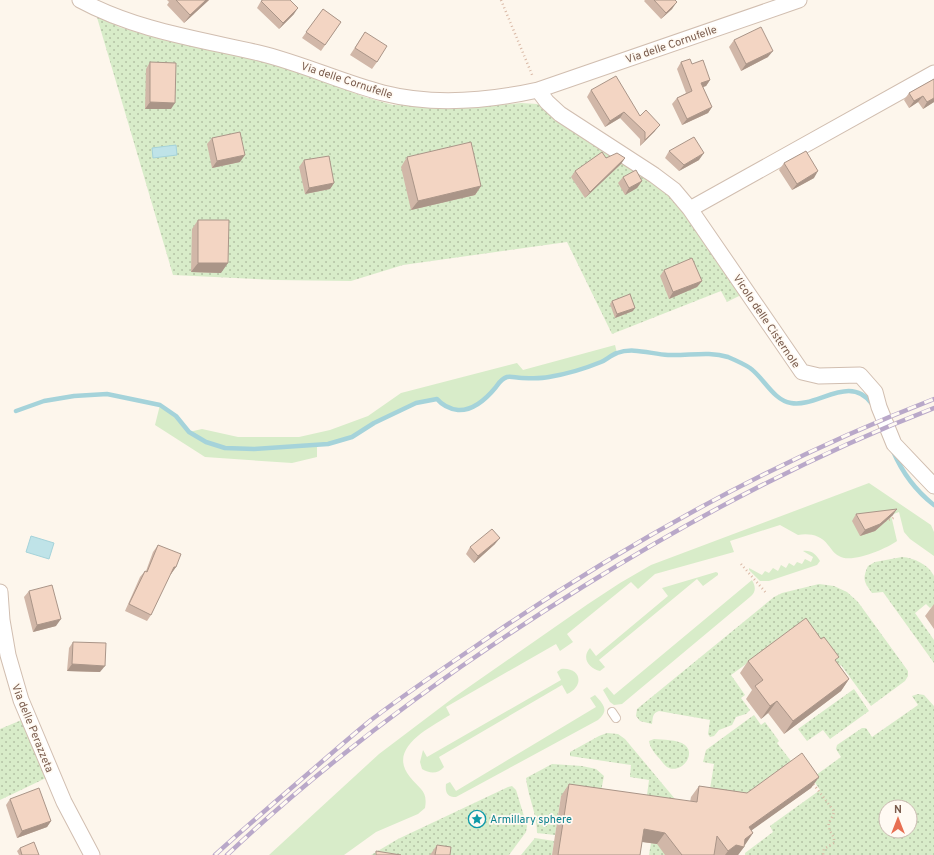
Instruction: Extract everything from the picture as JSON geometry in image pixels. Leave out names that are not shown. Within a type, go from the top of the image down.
[{"type":"street","name":"Via delle Cornufelle","points":[[80,0],[110,14],[150,28],[265,55],[313,69],[360,86],[402,97],[435,100],[503,97],[538,90],[799,0]]},
{"type":"street","points":[[690,209],[934,73]]},
{"type":"street","name":"Vicolo delle Cisternole","points":[[538,90],[555,110],[674,190],[690,209],[802,372],[819,376],[860,374],[875,392],[879,407],[894,444],[934,486]]},
{"type":"street","name":"Via delle Perazzeta","points":[[0,592],[5,640],[21,700],[61,796],[92,855]]},
{"type":"path","points":[[501,0],[538,90]]},
{"type":"path","points":[[885,521],[896,517]]},
{"type":"path","points":[[741,564],[767,594]]},
{"type":"path","points":[[810,780],[834,811],[828,825],[834,836],[834,843],[824,849],[823,855]]},
{"type":"green space","points":[[96,14],[119,27],[163,40],[219,48],[256,56],[365,97],[393,105],[476,107],[521,103],[537,104],[560,115],[670,190],[743,294],[727,302],[721,291],[612,334],[567,242],[403,265],[351,281],[276,280],[173,275]]},
{"type":"green space","points":[[615,345],[617,353],[589,366],[569,373],[538,379],[515,377],[504,378],[485,399],[470,408],[459,410],[453,409],[437,399],[416,403],[374,423],[352,437],[328,444],[317,445],[317,457],[292,463],[205,457],[155,425],[160,405],[176,416],[189,432],[202,429],[238,437],[299,437],[330,430],[368,416],[401,393],[517,363],[523,370]]},
{"type":"green space","points":[[869,483],[931,525],[934,532],[934,556],[910,539],[904,532],[899,512],[891,515],[897,541],[885,548],[860,557],[844,558],[839,556],[822,539],[806,534],[798,535],[780,525],[730,541],[734,552],[655,574],[638,589],[631,582],[567,634],[573,642],[560,651],[556,644],[446,707],[450,715],[423,732],[414,740],[407,748],[403,757],[404,767],[425,797],[425,808],[418,814],[376,832],[344,855],[269,855],[379,754],[453,698],[620,583],[651,565]]},
{"type":"green space","points":[[803,551],[811,552],[817,556],[820,561],[817,565],[769,581],[760,581],[749,570],[749,568],[762,575],[765,571],[769,573],[773,568],[778,571],[781,565],[786,568],[789,563],[794,566],[797,562],[802,564],[805,559],[811,562],[813,557]]},
{"type":"green space","points":[[902,557],[920,562],[928,568],[934,576],[934,605],[930,608],[926,604],[915,613],[934,640],[934,663],[883,592],[872,593],[865,580],[865,574],[868,566],[875,562]]},
{"type":"green space","points":[[716,572],[718,575],[703,586],[697,579],[599,660],[605,667],[600,671],[596,670],[590,665],[586,659],[586,655],[590,648],[596,656],[668,596],[662,588]]},
{"type":"green space","points":[[752,580],[755,589],[750,597],[622,704],[614,705],[610,702],[603,690],[607,687],[614,695]]},
{"type":"green space","points":[[819,584],[834,586],[847,592],[858,602],[908,671],[908,676],[905,681],[871,706],[841,665],[835,669],[797,627],[731,675],[745,695],[741,698],[750,710],[746,714],[736,717],[732,725],[719,730],[714,736],[710,737],[708,734],[710,720],[659,711],[654,714],[652,724],[640,721],[636,716],[637,709],[774,597],[782,593]]},
{"type":"green space","points":[[561,669],[568,669],[576,674],[578,682],[573,691],[567,694],[562,685],[439,757],[444,767],[439,771],[428,772],[422,769],[420,762],[423,750],[427,757],[561,680],[557,672]]},
{"type":"green space","points":[[854,689],[869,711],[830,739],[823,730],[807,741],[798,729]]},
{"type":"green space","points":[[918,694],[924,695],[934,706],[934,855],[745,855],[745,853],[773,832],[770,826],[820,790],[812,778],[841,757],[836,749],[837,745],[862,728],[866,728],[872,737],[918,705],[912,696]]},
{"type":"green space","points":[[595,695],[604,707],[604,713],[598,720],[456,797],[447,794],[446,784],[450,782],[456,791],[596,707],[590,698]]},
{"type":"green space","points":[[754,715],[761,725],[765,722],[779,741],[777,743],[791,761],[739,799],[710,789],[714,764],[703,762],[706,750]]},
{"type":"green space","points":[[24,719],[48,777],[0,800],[0,729]]},
{"type":"green space","points":[[607,733],[618,734],[625,739],[680,805],[658,809],[660,797],[647,795],[649,780],[630,777],[631,765],[570,756],[570,752]]},
{"type":"green space","points":[[654,739],[674,741],[685,745],[689,754],[685,763],[677,768],[672,769],[667,767],[650,746],[649,741]]},
{"type":"green space","points":[[552,764],[582,766],[596,769],[604,776],[599,801],[561,796],[555,835],[537,833],[536,819],[526,778]]},
{"type":"green space","points":[[512,786],[516,790],[527,826],[526,832],[509,855],[371,855],[398,839]]},
{"type":"green space","points":[[535,838],[554,841],[552,855],[521,855]]},
{"type":"green space","points":[[651,843],[675,847],[665,855],[649,855]]},
{"type":"water","points":[[176,145],[177,155],[153,158],[152,148]]},
{"type":"water","points":[[31,536],[54,543],[49,559],[26,552]]},
{"type":"building","points":[[176,0],[206,0],[190,15]]},
{"type":"building","points":[[290,0],[298,8],[283,23],[261,1]]},
{"type":"building","points":[[654,0],[675,0],[677,2],[666,13]]},
{"type":"building","points":[[323,9],[341,22],[325,45],[306,32]]},
{"type":"building","points":[[761,27],[773,51],[746,64],[734,40]]},
{"type":"building","points":[[365,32],[387,46],[377,62],[355,48]]},
{"type":"building","points":[[690,59],[692,64],[703,60],[710,80],[701,83],[712,107],[687,119],[677,98],[692,91],[681,62]]},
{"type":"building","points":[[150,62],[176,63],[175,103],[150,102]]},
{"type":"building","points":[[616,76],[640,116],[646,110],[660,125],[645,140],[645,132],[624,112],[610,121],[591,90]]},
{"type":"building","points":[[934,79],[934,98],[927,102],[923,96],[914,101],[909,93]]},
{"type":"building","points":[[240,132],[245,155],[217,161],[212,138]]},
{"type":"building","points":[[694,137],[704,153],[684,165],[669,151]]},
{"type":"building","points":[[471,142],[481,186],[418,201],[407,157]]},
{"type":"building","points":[[806,151],[818,171],[797,184],[784,163]]},
{"type":"building","points":[[602,152],[606,158],[617,153],[625,158],[590,192],[575,171]]},
{"type":"building","points":[[329,156],[334,183],[309,188],[304,160]]},
{"type":"building","points":[[636,170],[642,181],[629,188],[623,177]]},
{"type":"building","points":[[198,220],[229,220],[228,263],[198,263]]},
{"type":"building","points":[[692,258],[702,281],[673,292],[664,270]]},
{"type":"building","points":[[630,294],[635,308],[617,314],[612,301]]},
{"type":"building","points":[[897,509],[880,524],[865,530],[856,514]]},
{"type":"building","points":[[492,529],[500,538],[478,556],[470,547]]},
{"type":"building","points":[[158,545],[181,554],[176,567],[174,567],[151,615],[129,604],[145,571],[147,572]]},
{"type":"building","points":[[52,585],[61,619],[37,625],[29,591]]},
{"type":"building","points":[[806,618],[821,639],[824,637],[839,657],[835,660],[849,679],[793,721],[777,701],[770,706],[755,686],[763,680],[748,661]]},
{"type":"building","points":[[73,642],[106,643],[105,666],[72,664]]},
{"type":"building","points":[[802,753],[819,777],[749,827],[753,833],[745,839],[744,847],[736,845],[728,851],[717,836],[714,855],[682,855],[665,833],[644,829],[640,855],[558,855],[569,784],[697,802],[699,786],[747,793]]},
{"type":"building","points":[[39,788],[51,821],[22,831],[10,799]]},
{"type":"building","points":[[34,842],[39,855],[22,855],[20,848]]},
{"type":"building","points":[[437,845],[451,847],[450,855],[435,855]]},
{"type":"building","points":[[376,851],[401,855],[376,855]]},
{"type":"waterway","points":[[16,411],[44,401],[74,396],[107,394],[160,405],[176,416],[189,432],[206,442],[225,448],[254,449],[328,444],[352,437],[374,423],[416,403],[437,399],[449,408],[464,410],[480,403],[502,380],[507,377],[545,378],[595,365],[623,351],[642,351],[668,355],[721,355],[750,368],[779,398],[791,403],[812,401],[844,391],[854,391],[863,395],[872,404]]},
{"type":"waterway","points":[[893,451],[910,481],[921,494],[934,505]]},
{"type":"railway","points":[[215,855],[371,720],[527,611],[639,542],[754,479],[813,450],[934,399]]},
{"type":"railway","points":[[227,855],[311,780],[399,711],[490,646],[584,586],[668,536],[755,489],[843,446],[934,408]]},
{"type":"place","name":"Armillary sphere","points":[[477,819]]}]
